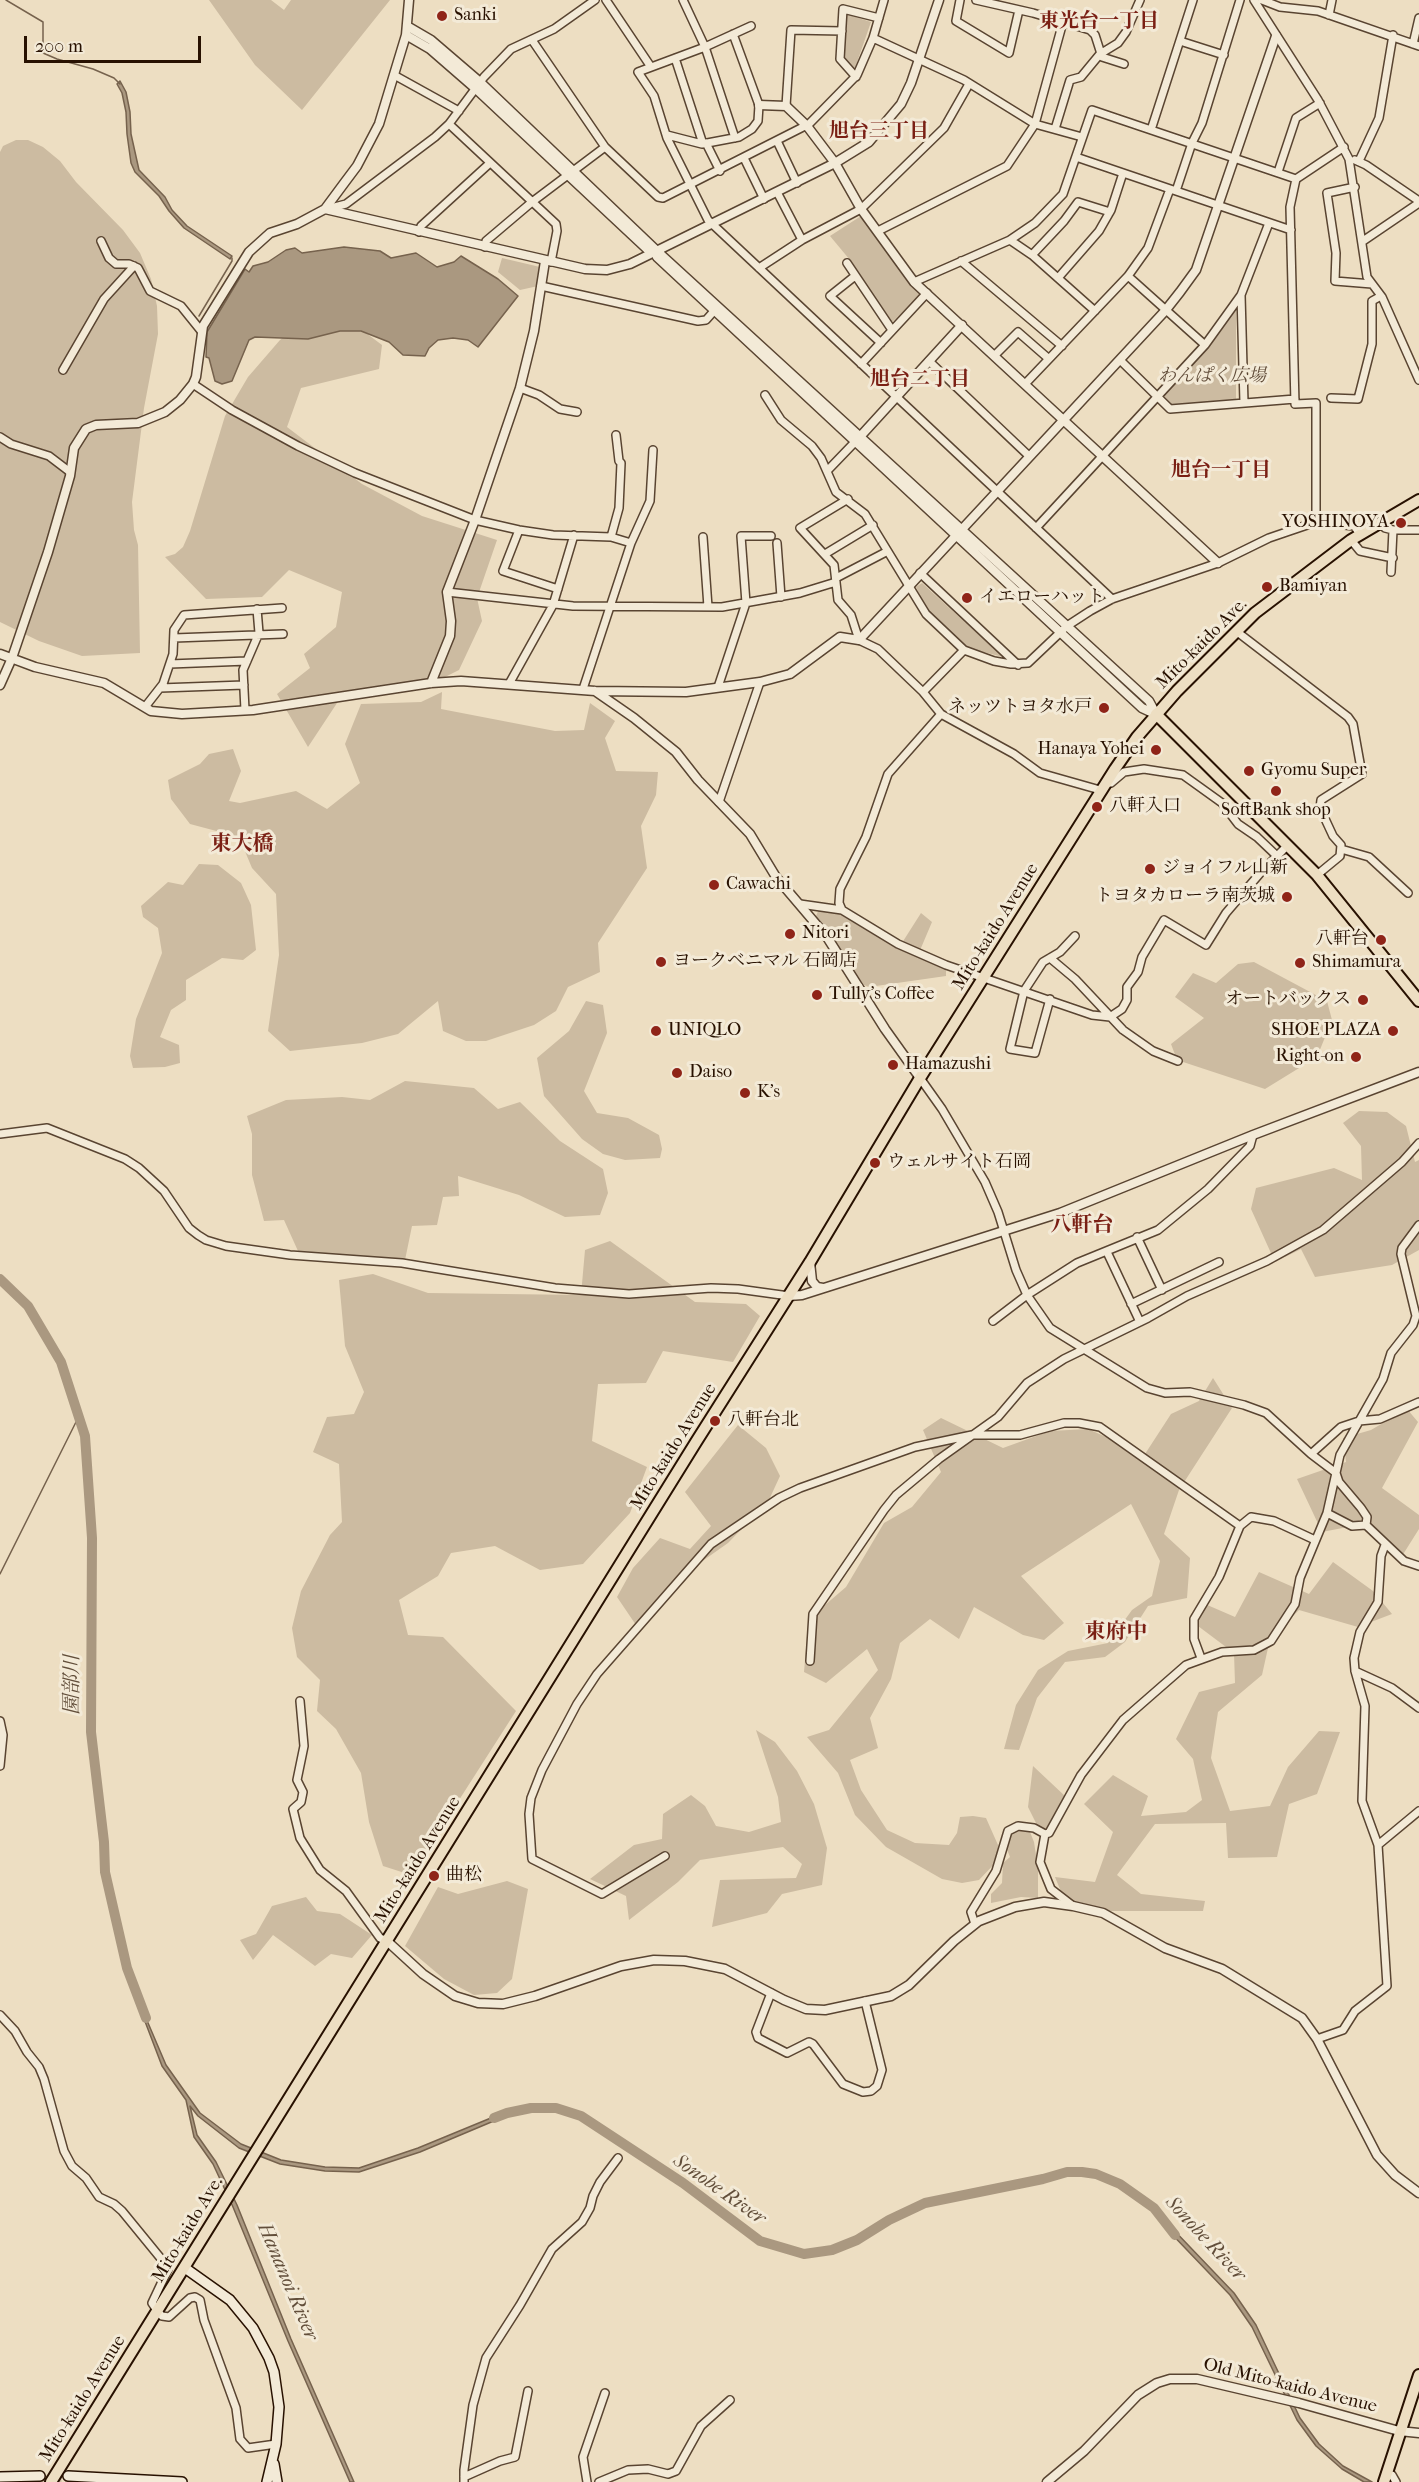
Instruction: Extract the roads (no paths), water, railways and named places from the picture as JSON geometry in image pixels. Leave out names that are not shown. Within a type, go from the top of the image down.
[{"type":"main road","name":"Mito-kaido Ave.","points":[[1156,714],[1236,631],[1297,580],[1356,537],[1419,500]]},
{"type":"main road","name":"Mito-kaido Avenue","points":[[261,2143],[789,1296],[920,1078],[1103,786],[1156,714]]},
{"type":"main road","points":[[1156,714],[1317,875],[1419,1001]]},
{"type":"main road","name":"Mito-kaido Ave.","points":[[158,2312],[261,2143]]},
{"type":"main road","points":[[185,2268],[230,2300],[248,2320],[262,2342],[274,2372],[279,2407],[276,2444],[267,2482]]},
{"type":"main road","name":"Mito-kaido Avenue","points":[[43,2479],[158,2312]]},
{"type":"main road","points":[[1385,2478],[1419,2375]]},
{"type":"main road","points":[[274,2456],[277,2482]]},
{"type":"main road","points":[[125,2482],[67,2478],[182,2482]]},
{"type":"main road","points":[[0,2479],[43,2479]]},
{"type":"street","points":[[325,209],[357,166],[373,138],[406,31],[409,0]]},
{"type":"street","points":[[0,685],[12,658],[48,552],[70,472],[74,448],[86,429],[96,425],[138,423],[165,412],[180,400],[193,384],[206,320],[234,274],[256,244],[270,233],[297,224],[325,209],[346,204],[435,137],[511,50],[554,29],[595,0]]},
{"type":"street","points":[[606,0],[651,67]]},
{"type":"street","points":[[683,0],[705,47],[735,138]]},
{"type":"street","points":[[532,40],[605,147],[660,198],[720,171],[807,126],[856,77],[873,38],[884,0]]},
{"type":"street","points":[[325,209],[585,269],[607,270],[630,264],[797,183],[869,142],[891,119],[901,104],[920,59],[939,0]]},
{"type":"street","points":[[960,0],[956,21],[1010,53],[1016,0]]},
{"type":"street","points":[[979,0],[1090,30],[1095,35],[1100,54],[1106,59],[1124,64]]},
{"type":"street","points":[[1055,129],[1070,80],[1081,77],[1100,54],[1119,42],[1140,0]]},
{"type":"street","points":[[1151,130],[1193,0]]},
{"type":"street","points":[[1026,384],[1128,276],[1148,248],[1202,123],[1240,0]]},
{"type":"street","points":[[1254,0],[1320,104],[1350,159],[1367,278],[1381,296],[1419,380]]},
{"type":"street","points":[[1262,0],[1280,7],[1306,9],[1329,15],[1393,35],[1416,45],[1419,18]]},
{"type":"street","points":[[1329,15],[1332,0]]},
{"type":"street","points":[[856,77],[840,59],[843,9],[879,18]]},
{"type":"street","points":[[878,231],[1007,166],[1035,124],[1063,22]]},
{"type":"street","points":[[751,26],[705,47],[638,72],[654,96],[667,135],[710,224],[1112,599]]},
{"type":"street","points":[[786,106],[791,30],[842,31]]},
{"type":"street","points":[[406,31],[478,86],[1063,630],[1142,708],[1156,714]]},
{"type":"street","points":[[667,135],[705,143],[735,138],[752,129],[758,121],[759,105],[733,34]]},
{"type":"street","points":[[1359,161],[1379,118],[1393,35]]},
{"type":"street","points":[[859,640],[1165,311],[1196,270],[1276,36]]},
{"type":"street","points":[[873,38],[969,84],[1035,124],[1082,137]]},
{"type":"street","points":[[1180,41],[1224,55]]},
{"type":"street","points":[[675,58],[705,143],[720,171]]},
{"type":"street","points":[[394,75],[459,111]]},
{"type":"street","points":[[759,268],[802,240],[861,209],[944,128],[969,84]]},
{"type":"street","points":[[1278,172],[1296,118],[1320,104]]},
{"type":"street","points":[[759,105],[786,106],[807,126],[835,163],[861,209],[914,282],[1218,563]]},
{"type":"street","points":[[914,282],[1010,240],[1035,223],[1063,194],[1092,110],[1296,179]]},
{"type":"street","points":[[431,683],[450,636],[451,621],[447,592],[475,520],[520,388],[541,286],[557,226],[448,124]]},
{"type":"street","points":[[777,141],[797,183]]},
{"type":"street","points":[[485,247],[486,241],[531,202],[605,147]]},
{"type":"street","points":[[1316,522],[1316,403],[1295,404],[1290,207],[1296,179],[1344,147]]},
{"type":"street","points":[[1076,156],[1291,230]]},
{"type":"street","points":[[744,158],[764,199]]},
{"type":"street","points":[[1350,159],[1359,161],[1419,202],[1363,241]]},
{"type":"street","points":[[419,232],[421,225],[490,163]]},
{"type":"street","points":[[1058,278],[1100,231],[1110,212],[1123,173]]},
{"type":"street","points":[[1355,187],[1327,193],[1336,254],[1335,280],[1372,284]]},
{"type":"street","points":[[777,192],[802,240]]},
{"type":"street","points":[[1032,255],[1064,221],[1078,202],[1110,212]]},
{"type":"street","points":[[1036,528],[1204,345],[1241,295],[1269,223]]},
{"type":"street","points":[[1010,240],[1032,255],[1095,312]]},
{"type":"street","points":[[101,241],[116,264],[134,266],[141,272],[150,291],[182,306],[202,332]]},
{"type":"street","points":[[656,253],[714,311],[857,440]]},
{"type":"street","points":[[961,261],[1062,346]]},
{"type":"street","points":[[847,263],[892,330]]},
{"type":"street","points":[[63,370],[98,308],[134,266]]},
{"type":"street","points":[[855,276],[830,296],[881,342]]},
{"type":"street","points":[[1128,276],[1204,345]]},
{"type":"street","points":[[541,286],[698,321],[706,320],[714,311]]},
{"type":"street","points":[[861,364],[927,294]]},
{"type":"street","points":[[1241,295],[1244,403]]},
{"type":"street","points":[[1331,398],[1358,399],[1372,344],[1372,302],[1381,296]]},
{"type":"street","points":[[827,471],[962,325]]},
{"type":"street","points":[[995,355],[1018,332],[1049,359]]},
{"type":"street","points":[[1120,360],[1170,409],[1295,399]]},
{"type":"street","points":[[929,361],[1029,456]]},
{"type":"street","points":[[193,384],[232,410],[298,446],[355,472],[475,520],[519,530],[553,535],[611,537],[630,543]]},
{"type":"street","points":[[520,388],[539,395],[560,409],[577,412]]},
{"type":"street","points":[[765,395],[782,420],[812,446],[836,492],[866,514],[886,552],[910,584],[926,614],[964,650],[994,662],[1028,663],[1063,630],[1090,610],[1112,599],[1218,563],[1269,538],[1316,522],[1354,526],[1360,551],[1393,558]]},
{"type":"street","points":[[611,537],[619,508],[621,464],[616,435]]},
{"type":"street","points":[[0,437],[11,444],[49,456],[70,472]]},
{"type":"street","points":[[584,689],[630,543],[650,501],[653,450]]},
{"type":"street","points":[[848,499],[800,528],[834,565],[838,600],[851,615],[859,640]]},
{"type":"street","points":[[1380,522],[1385,528],[1393,530],[1419,530]]},
{"type":"street","points":[[825,554],[873,525]]},
{"type":"street","points":[[519,530],[503,571],[558,589]]},
{"type":"street","points":[[1391,572],[1393,530]]},
{"type":"street","points":[[508,684],[553,605],[574,535]]},
{"type":"street","points":[[718,687],[746,603],[741,536],[771,536]]},
{"type":"street","points":[[703,537],[708,607]]},
{"type":"street","points":[[777,543],[781,597]]},
{"type":"street","points":[[447,592],[553,605],[708,607],[781,597],[836,580],[886,552]]},
{"type":"street","points":[[920,573],[1018,664]]},
{"type":"street","points":[[145,708],[160,688],[170,664],[174,630],[184,615],[282,608]]},
{"type":"street","points":[[245,710],[243,670],[258,636],[257,609]]},
{"type":"street","points":[[1236,631],[1348,717],[1353,724],[1362,774],[1321,800],[1320,808],[1333,836],[1341,845],[1341,849],[1340,856],[1317,875]]},
{"type":"street","points":[[174,638],[283,634]]},
{"type":"street","points":[[0,654],[35,667],[104,683],[151,711],[182,714],[245,710],[431,683],[461,681],[595,691],[686,692],[760,682],[790,674],[840,637],[859,640],[878,649],[923,692],[941,714],[1014,754],[1040,774],[1103,786],[1112,783],[1124,772],[1144,769],[1183,775],[1222,803],[1238,824],[1277,855]]},
{"type":"street","points":[[923,692],[964,650]]},
{"type":"street","points":[[170,664],[247,661]]},
{"type":"street","points":[[719,802],[760,682]]},
{"type":"street","points":[[160,688],[244,686]]},
{"type":"street","points":[[595,691],[634,718],[676,752],[750,834],[776,877],[827,937],[885,1029],[942,1109],[985,1182],[1027,1295],[1050,1328],[1147,1388],[1165,1393],[1190,1392],[1244,1405],[1266,1413],[1311,1454],[1336,1473],[1339,1482],[1362,1508],[1367,1517],[1366,1525]]},
{"type":"street","points":[[842,910],[840,890],[866,837],[888,774],[941,714]]},
{"type":"street","points":[[800,904],[842,910],[898,944],[983,978],[1092,1015],[1110,1017],[1122,1009],[1128,1000],[1127,987],[1138,972],[1142,957],[1164,920],[1206,945],[1226,913],[1288,845]]},
{"type":"street","points":[[1341,849],[1369,857],[1408,894]]},
{"type":"street","points":[[1050,999],[1035,1053],[1010,1049],[1024,992],[1043,962],[1060,952],[1075,936]]},
{"type":"street","points":[[1050,958],[1075,979],[1123,1030],[1153,1051],[1178,1061]]},
{"type":"street","points":[[0,1134],[47,1128],[125,1159],[139,1168],[164,1191],[189,1227],[198,1235],[226,1246],[290,1255],[402,1263],[555,1288],[629,1294],[738,1288],[789,1296],[823,1288],[1068,1210],[1253,1135],[1419,1072]]},
{"type":"street","points":[[993,1321],[1027,1295],[1077,1263],[1158,1230],[1208,1189],[1251,1146],[1253,1135]]},
{"type":"street","points":[[810,1661],[813,1614],[850,1562],[863,1537],[897,1495],[939,1459],[1006,1410],[1027,1383],[1084,1349],[1187,1296],[1267,1262],[1323,1230],[1402,1162],[1419,1143]]},
{"type":"street","points":[[1045,1834],[1049,1833],[1081,1775],[1123,1720],[1186,1665],[1222,1652],[1254,1650],[1271,1641],[1295,1604],[1300,1578],[1327,1513],[1340,1455],[1383,1379],[1391,1353],[1413,1325],[1416,1316],[1401,1254],[1402,1248],[1419,1225]]},
{"type":"street","points":[[1137,1237],[1162,1290]]},
{"type":"street","points":[[1107,1252],[1140,1322]]},
{"type":"street","points":[[810,1262],[812,1281],[817,1287],[823,1288]]},
{"type":"street","points":[[1131,1304],[1219,1262]]},
{"type":"street","points":[[1311,1454],[1341,1426],[1380,1419],[1419,1402]]},
{"type":"street","points":[[665,1856],[602,1894],[532,1859],[531,1798],[567,1723],[597,1674],[711,1544],[745,1520],[800,1488],[915,1447],[972,1435],[1020,1435],[1064,1423],[1079,1423],[1100,1427],[1240,1526]]},
{"type":"street","points":[[1327,1513],[1352,1526],[1366,1525]]},
{"type":"street","points":[[1201,1658],[1194,1639],[1194,1619],[1219,1577],[1240,1526],[1251,1517],[1274,1521],[1315,1540]]},
{"type":"street","points":[[1366,1525],[1404,1561],[1419,1566]]},
{"type":"street","points":[[1317,2039],[1343,2030],[1355,2011],[1387,1986],[1378,1845],[1362,1801],[1365,1706],[1354,1671],[1354,1658],[1360,1632],[1378,1602],[1381,1556],[1385,1545]]},
{"type":"street","points":[[1354,1671],[1392,1688],[1419,1708]]},
{"type":"street","points":[[300,1701],[304,1746],[297,1780],[303,1792],[301,1802],[292,1809],[300,1838],[320,1870],[346,1891],[380,1938],[387,1941],[423,1974],[455,1996],[478,2003],[503,2004],[535,1996],[621,1966],[654,1960],[685,1961],[725,1969],[807,2009],[825,2010],[891,1996],[909,1985],[975,1924],[1015,1907],[1044,1902],[1073,1906],[1103,1914],[1165,1948],[1222,1969],[1302,2018],[1317,2039],[1377,2155],[1395,2175],[1419,2193]]},
{"type":"street","points":[[0,1721],[3,1736],[0,1766]]},
{"type":"street","points":[[1378,1845],[1419,1811]]},
{"type":"street","points":[[975,1924],[971,1912],[996,1871],[1008,1831],[1018,1826],[1034,1828],[1045,1834]]},
{"type":"street","points":[[1045,1834],[1040,1862],[1045,1879],[1051,1889],[1073,1906]]},
{"type":"street","points":[[771,1993],[756,2032],[758,2038],[787,2053],[809,2042],[813,2044],[843,2084],[863,2092],[870,2091],[877,2086],[882,2070],[865,2001]]},
{"type":"street","points":[[0,2015],[15,2031],[39,2067],[64,2151],[72,2166],[86,2178],[99,2197],[114,2204],[122,2211],[168,2266],[152,2302],[158,2312],[162,2316],[169,2317],[190,2298],[195,2297],[200,2300],[204,2320],[236,2408],[240,2439],[248,2448],[276,2444]]},
{"type":"street","points":[[464,2480],[473,2405],[486,2358],[552,2249],[582,2222],[600,2182],[618,2158]]},
{"type":"street","name":"Old Mito-kaido Avenue","points":[[1047,2482],[1084,2451],[1138,2395],[1157,2383],[1170,2379],[1190,2378],[1299,2403],[1399,2431],[1419,2433]]},
{"type":"street","points":[[464,2480],[500,2461],[515,2457],[528,2391]]},
{"type":"street","points":[[587,2482],[583,2457],[604,2393]]},
{"type":"street","points":[[599,2482],[628,2470],[648,2469],[668,2474],[676,2471],[701,2426],[730,2400]]},
{"type":"street","points":[[1385,2478],[1392,2475],[1396,2482]]},
{"type":"waterway","points":[[6,0],[43,22],[43,53],[93,69],[114,78],[120,84]]},
{"type":"waterway","points":[[199,316],[232,258]]},
{"type":"waterway","name":"園部川","points":[[0,1279],[28,1306],[61,1362],[85,1436],[92,1538],[91,1732],[104,1842],[105,1872],[127,1968],[146,2018]]},
{"type":"waterway","points":[[0,1574],[79,1416]]},
{"type":"waterway","name":"Sonobe River","points":[[494,2118],[531,2108],[556,2108],[581,2116],[683,2183],[760,2241],[804,2254],[832,2250],[857,2240],[889,2220],[925,2203],[1067,2172],[1096,2174],[1120,2184],[1154,2208],[1175,2235]]},
{"type":"tunnel","points":[[39,2480],[66,2480]]},
{"type":"place","name":"Sanki","points":[[442,16]]},
{"type":"place","name":"YOSHINOYA","points":[[1401,523]]},
{"type":"place","name":"Bamiyan","points":[[1267,587]]},
{"type":"place","name":"イエローハット","points":[[967,598]]},
{"type":"place","name":"ネッツトヨタ水戸","points":[[1104,708]]},
{"type":"place","name":"Hanaya Yohei","points":[[1156,750]]},
{"type":"place","name":"Gyomu Super","points":[[1249,771]]},
{"type":"place","name":"SoftBank shop","points":[[1276,791]]},
{"type":"place","name":"八軒入口","points":[[1097,807]]},
{"type":"place","name":"ジョイフル山新","points":[[1150,869]]},
{"type":"place","name":"Cawachi","points":[[714,885]]},
{"type":"place","name":"トヨタカローラ南茨城","points":[[1287,897]]},
{"type":"place","name":"Nitori","points":[[790,934]]},
{"type":"place","name":"八軒台","points":[[1381,940]]},
{"type":"place","name":"ヨークベニマル 石岡店","points":[[661,962]]},
{"type":"place","name":"Shimamura","points":[[1300,963]]},
{"type":"place","name":"Tully's Coffee","points":[[817,995]]},
{"type":"place","name":"オートバックス","points":[[1363,1000]]},
{"type":"place","name":"UNIQLO","points":[[656,1031]]},
{"type":"place","name":"SHOE PLAZA","points":[[1393,1031]]},
{"type":"place","name":"Right-on","points":[[1356,1057]]},
{"type":"place","name":"Hamazushi","points":[[893,1065]]},
{"type":"place","name":"Daiso","points":[[677,1073]]},
{"type":"place","name":"K's","points":[[745,1093]]},
{"type":"place","name":"ウェルサイト石岡","points":[[875,1163]]},
{"type":"place","name":"八軒台北","points":[[715,1421]]},
{"type":"place","name":"曲松","points":[[434,1876]]},
{"type":"district","name":"東光台一丁目","points":[[1099,22]]},
{"type":"district","name":"旭台三丁目","points":[[879,132]]},
{"type":"district","name":"旭台二丁目","points":[[920,380]]},
{"type":"district","name":"旭台一丁目","points":[[1221,471]]},
{"type":"district","name":"東大橋","points":[[242,845]]},
{"type":"district","name":"八軒台","points":[[1082,1226]]},
{"type":"district","name":"東府中","points":[[1116,1633]]},
{"type":"park label","name":"わんぱく広場","points":[[1212,377]]},
{"type":"water label","name":"Hananoi River","points":[[287,2282]]}]
